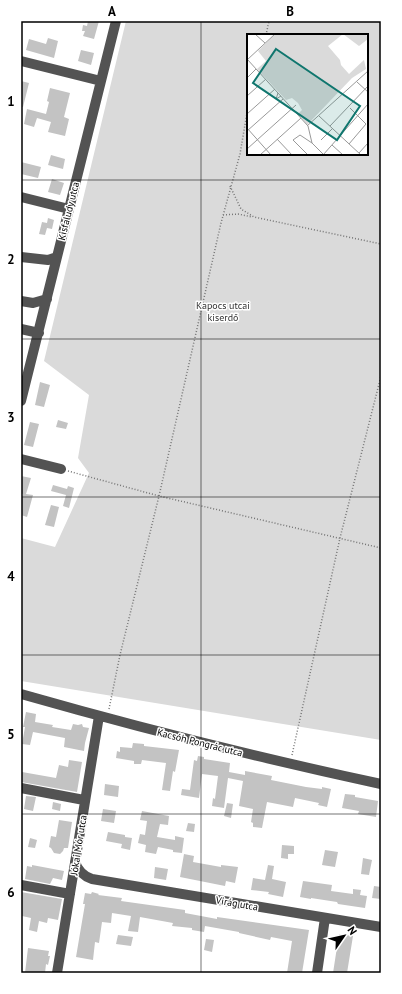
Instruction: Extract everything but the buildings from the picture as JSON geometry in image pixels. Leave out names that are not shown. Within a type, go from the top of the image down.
[{"type":"street","name":"Kisfaludy utca","points":[[21,402],[116,21]]},
{"type":"street","points":[[21,61],[101,81]]},
{"type":"street","points":[[21,197],[69,209]]},
{"type":"street","points":[[21,257],[48,260],[56,257]]},
{"type":"street","points":[[21,301],[33,303],[47,298]]},
{"type":"street","points":[[21,328],[39,333]]},
{"type":"street","points":[[21,459],[61,469]]},
{"type":"street","name":"Kacsóh Pongrác utca","points":[[21,694],[103,718],[290,765],[381,784]]},
{"type":"street","name":"Jókai Mór utca","points":[[57,973],[71,892],[84,800],[103,718]]},
{"type":"street","points":[[21,788],[84,800]]},
{"type":"street","name":"Virág utca","points":[[75,862],[83,874],[92,879],[381,927]]},
{"type":"street","points":[[21,885],[71,892],[80,882],[92,879]]},
{"type":"street","points":[[317,973],[325,918]]},
{"type":"path","points":[[266,34],[269,21]]},
{"type":"path","points":[[103,718],[159,496],[223,215],[240,154],[247,113]]},
{"type":"path","points":[[230,186],[241,209],[254,217]]},
{"type":"path","points":[[223,215],[238,214],[381,244]]},
{"type":"path","points":[[290,765],[340,538],[381,376]]},
{"type":"path","points":[[61,469],[159,496],[381,548]]},
{"type":"green space","name":"Kapocs utcai kiserdő","points":[[126,21],[381,21],[381,740],[21,681],[21,538],[55,547],[89,473],[78,458],[89,395],[44,361]]}]
